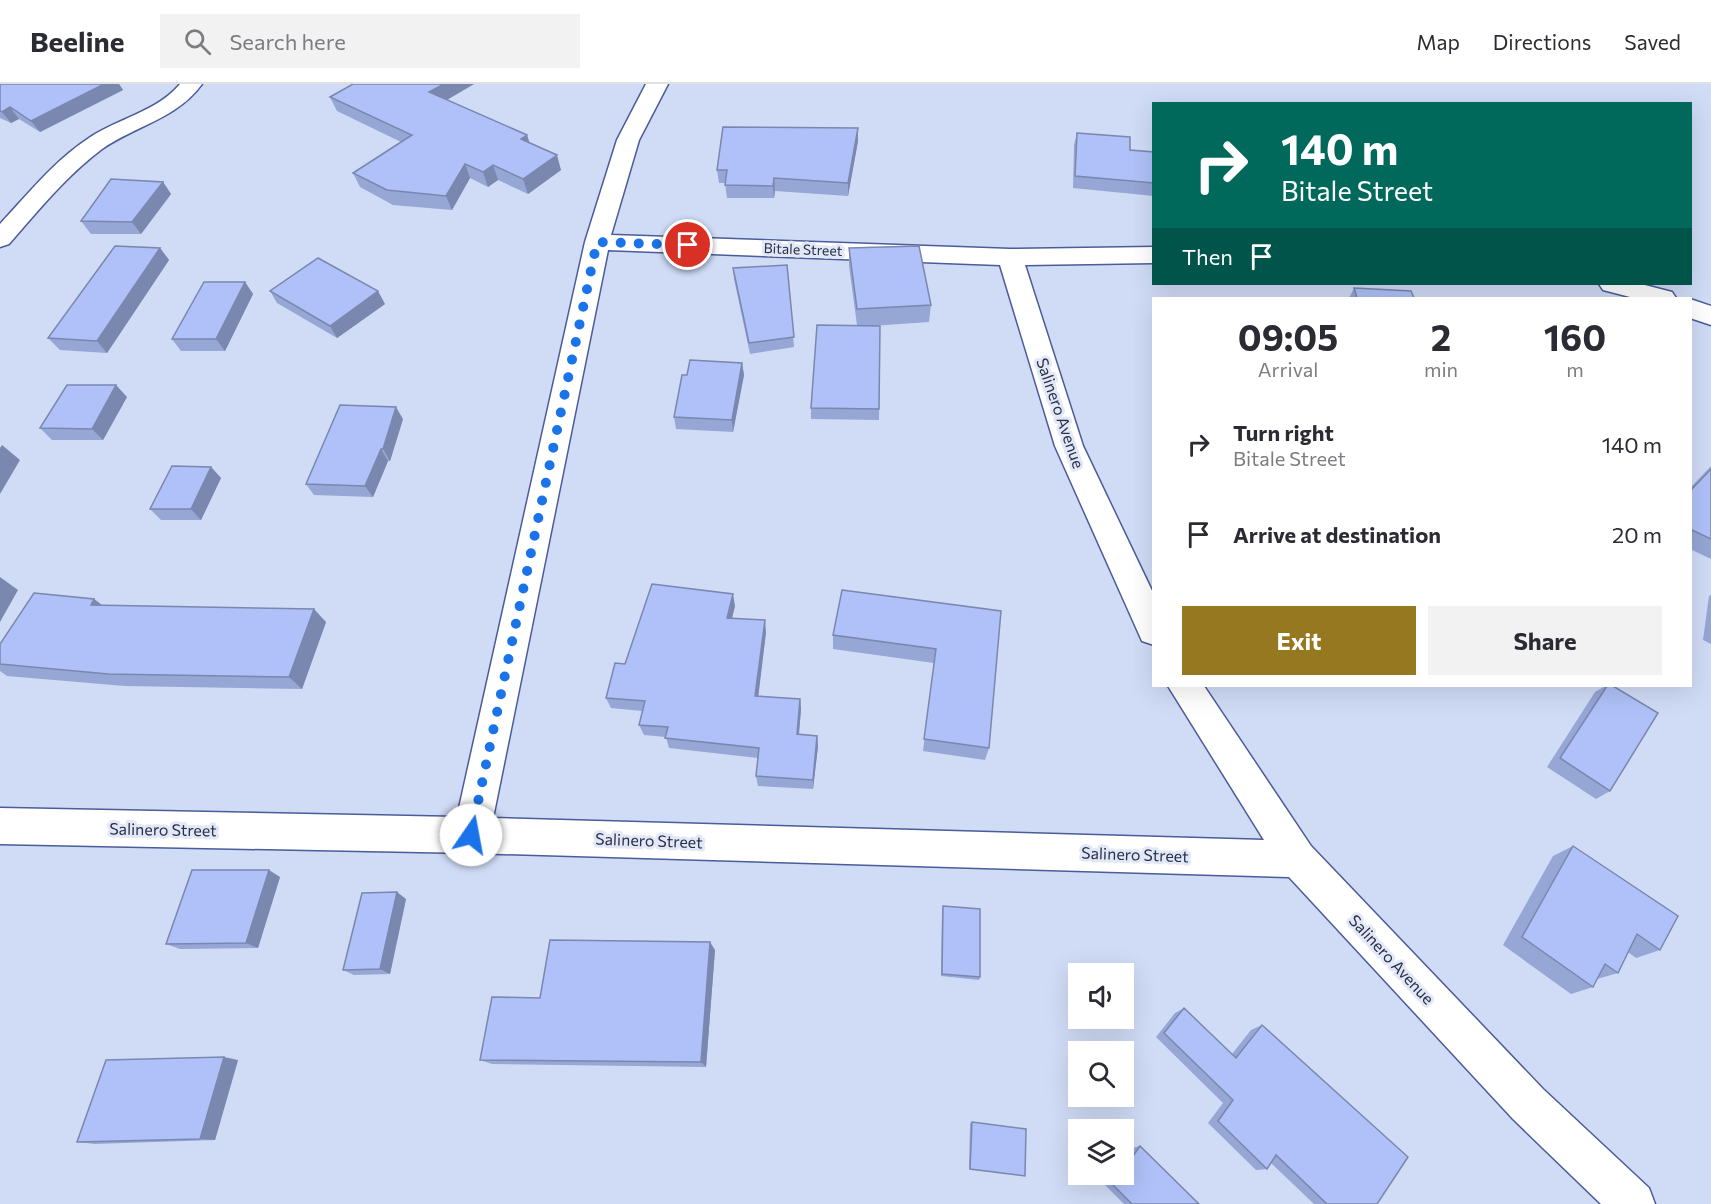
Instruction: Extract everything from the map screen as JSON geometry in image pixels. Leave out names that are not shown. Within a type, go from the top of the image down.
[{"type":"street","points":[[0,239],[76,158],[100,141],[171,103],[191,84]]},
{"type":"street","points":[[471,835],[597,242],[620,162],[642,105],[657,84]]},
{"type":"street","name":"Bitale Street","points":[[597,242],[1010,257],[1152,255]]},
{"type":"street","name":"Salinero Avenue","points":[[1010,257],[1069,446],[1152,627]]},
{"type":"street","points":[[1616,285],[1659,297]]},
{"type":"street","points":[[1692,309],[1711,316]]},
{"type":"street","name":"Salinero Avenue","points":[[1186,687],[1298,859],[1528,1104],[1633,1204]]},
{"type":"street","name":"Salinero Street","points":[[0,826],[471,835],[1298,859]]},
{"type":"building","points":[[0,84],[104,84],[31,121],[10,107],[0,111]]},
{"type":"building","points":[[353,84],[444,84],[429,92],[527,135],[521,139],[557,155],[523,179],[493,165],[483,172],[465,164],[446,196],[387,190],[353,173],[412,135],[330,97]]},
{"type":"building","points":[[723,127],[858,128],[848,183],[774,178],[773,186],[725,185],[727,170],[717,170]]},
{"type":"building","points":[[1077,133],[1130,137],[1130,150],[1152,152],[1152,183],[1075,176]]},
{"type":"building","points":[[111,179],[163,182],[132,222],[81,221]]},
{"type":"building","points":[[115,246],[160,248],[97,341],[48,338]]},
{"type":"building","points":[[919,246],[931,305],[857,309],[849,248]]},
{"type":"building","points":[[318,258],[378,291],[330,326],[270,291]]},
{"type":"building","points":[[787,265],[794,337],[749,343],[733,268]]},
{"type":"building","points":[[204,282],[245,282],[216,339],[172,339]]},
{"type":"building","points":[[1354,288],[1411,291],[1414,297],[1357,297]]},
{"type":"building","points":[[817,325],[880,326],[879,409],[811,408]]},
{"type":"building","points":[[690,360],[742,363],[732,420],[674,417],[682,375],[687,375]]},
{"type":"building","points":[[67,385],[116,385],[92,429],[40,428]]},
{"type":"building","points":[[340,405],[396,407],[383,449],[365,486],[306,484]]},
{"type":"building","points":[[172,466],[211,467],[191,509],[150,509]]},
{"type":"building","points":[[1711,469],[1711,539],[1692,530],[1692,489]]},
{"type":"building","points":[[652,584],[733,594],[727,618],[765,620],[755,696],[800,699],[797,734],[817,736],[813,780],[756,776],[759,748],[665,738],[668,727],[639,725],[645,701],[606,698],[615,663],[625,664]]},
{"type":"building","points":[[842,590],[1001,611],[989,748],[924,739],[936,649],[833,635]]},
{"type":"building","points":[[34,593],[94,599],[91,605],[314,609],[289,677],[108,674],[0,664],[0,644]]},
{"type":"building","points":[[1606,687],[1615,687],[1658,713],[1610,791],[1560,758]]},
{"type":"building","points":[[1573,846],[1678,916],[1660,950],[1637,934],[1618,973],[1605,964],[1593,987],[1522,937]]},
{"type":"building","points":[[192,870],[269,870],[246,943],[166,944]]},
{"type":"building","points":[[397,892],[380,969],[343,970],[362,893]]},
{"type":"building","points":[[943,906],[980,909],[980,977],[942,974]]},
{"type":"building","points":[[550,940],[710,942],[701,1062],[480,1060],[492,997],[540,998]]},
{"type":"building","points":[[1184,1008],[1236,1058],[1262,1025],[1408,1157],[1377,1204],[1327,1204],[1276,1155],[1267,1169],[1218,1121],[1233,1100],[1164,1033]]},
{"type":"building","points":[[224,1057],[200,1139],[77,1142],[106,1060]]},
{"type":"building","points":[[972,1122],[1026,1129],[1025,1176],[970,1169]]},
{"type":"building","points":[[1140,1146],[1199,1204],[1132,1204],[1113,1185],[1134,1185],[1134,1155]]},
{"type":"route","points":[[471,835],[597,242],[688,245]]}]
